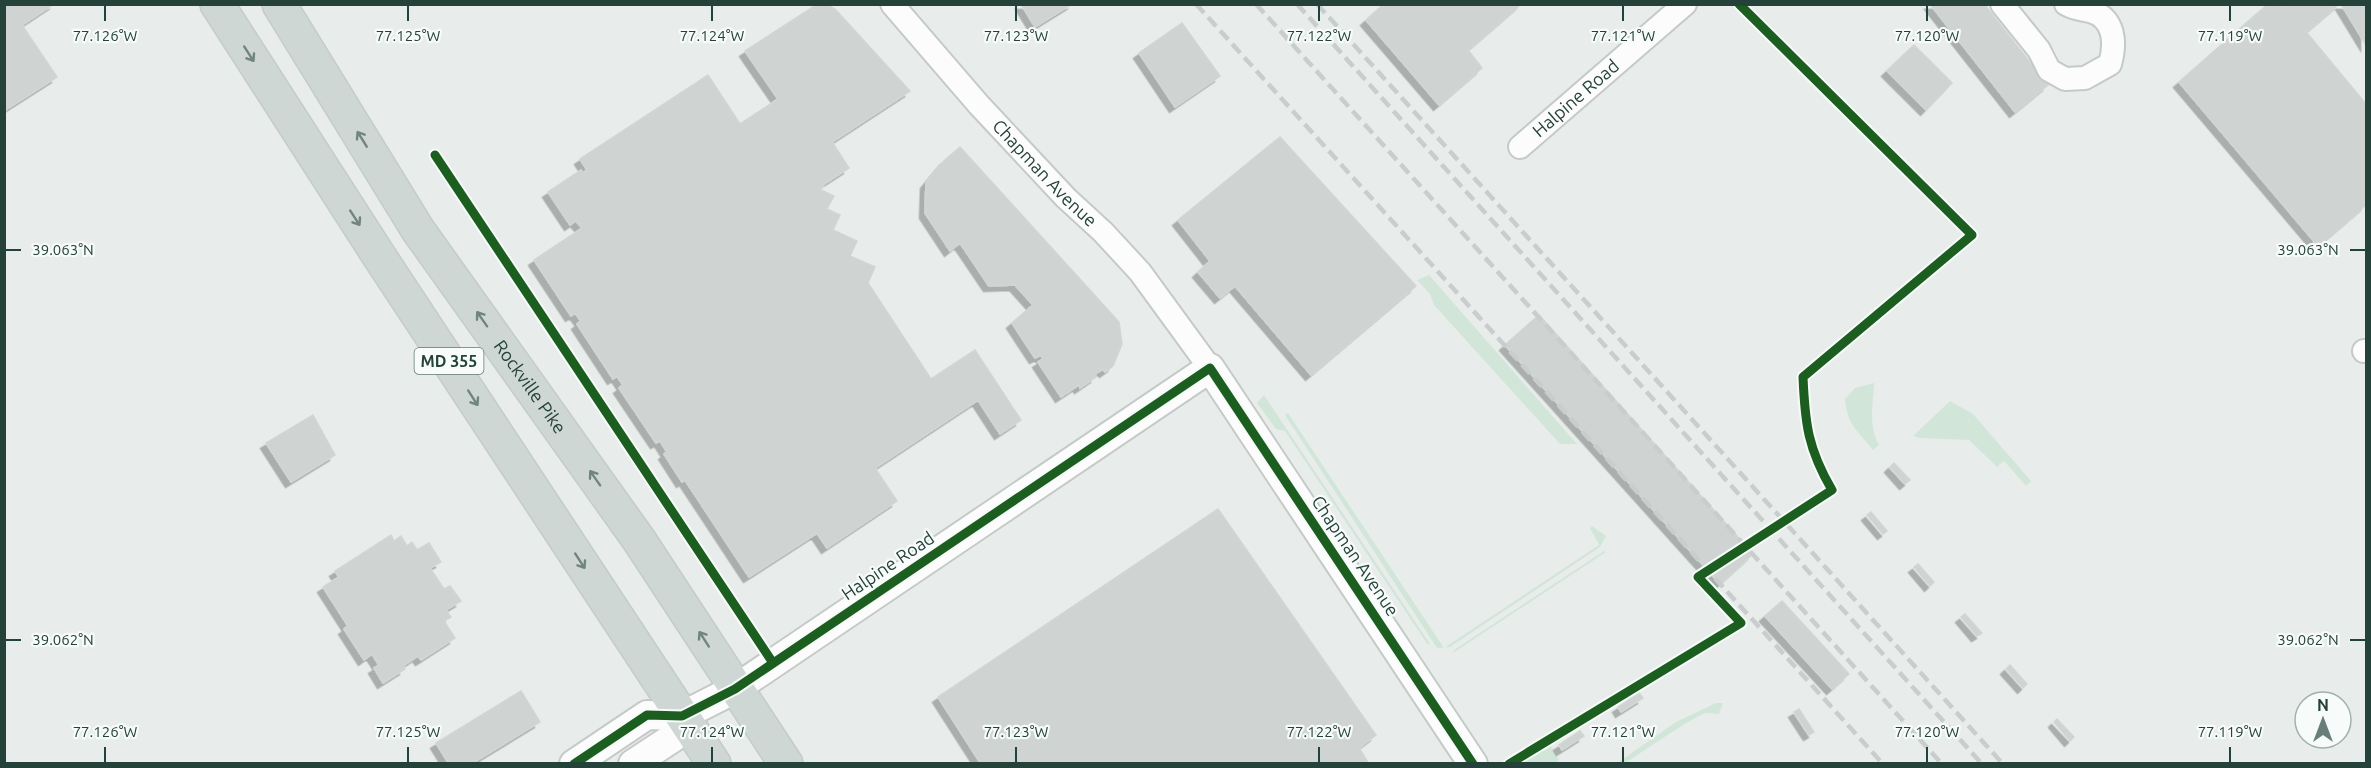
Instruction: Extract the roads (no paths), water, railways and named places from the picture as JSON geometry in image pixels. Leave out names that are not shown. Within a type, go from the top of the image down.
[{"type":"main road","name":"MD 355","points":[[217,4],[714,764]]},
{"type":"main road","name":"Rockville Pike","points":[[279,4],[418,230],[639,540],[786,764]]},
{"type":"street","name":"Chapman Avenue","points":[[892,4],[979,105],[1065,198],[1140,272],[1210,368],[1473,764]]},
{"type":"street","points":[[2002,4],[2039,50],[2049,70],[2065,79],[2085,78],[2110,64],[2115,46],[2108,21],[2093,11],[2067,4]]},
{"type":"street","name":"Halpine Road","points":[[1520,147],[1683,5]]},
{"type":"street","name":"Halpine Road","points":[[574,764],[647,715],[682,716],[735,689],[1210,368]]},
{"type":"street","points":[[633,764],[674,737],[682,716]]},
{"type":"railway","points":[[1196,4],[1883,764]]},
{"type":"railway","points":[[1256,4],[1942,764]]},
{"type":"railway","points":[[1297,4],[1982,764]]},
{"type":"railway","points":[[1317,4],[2003,764]]}]
